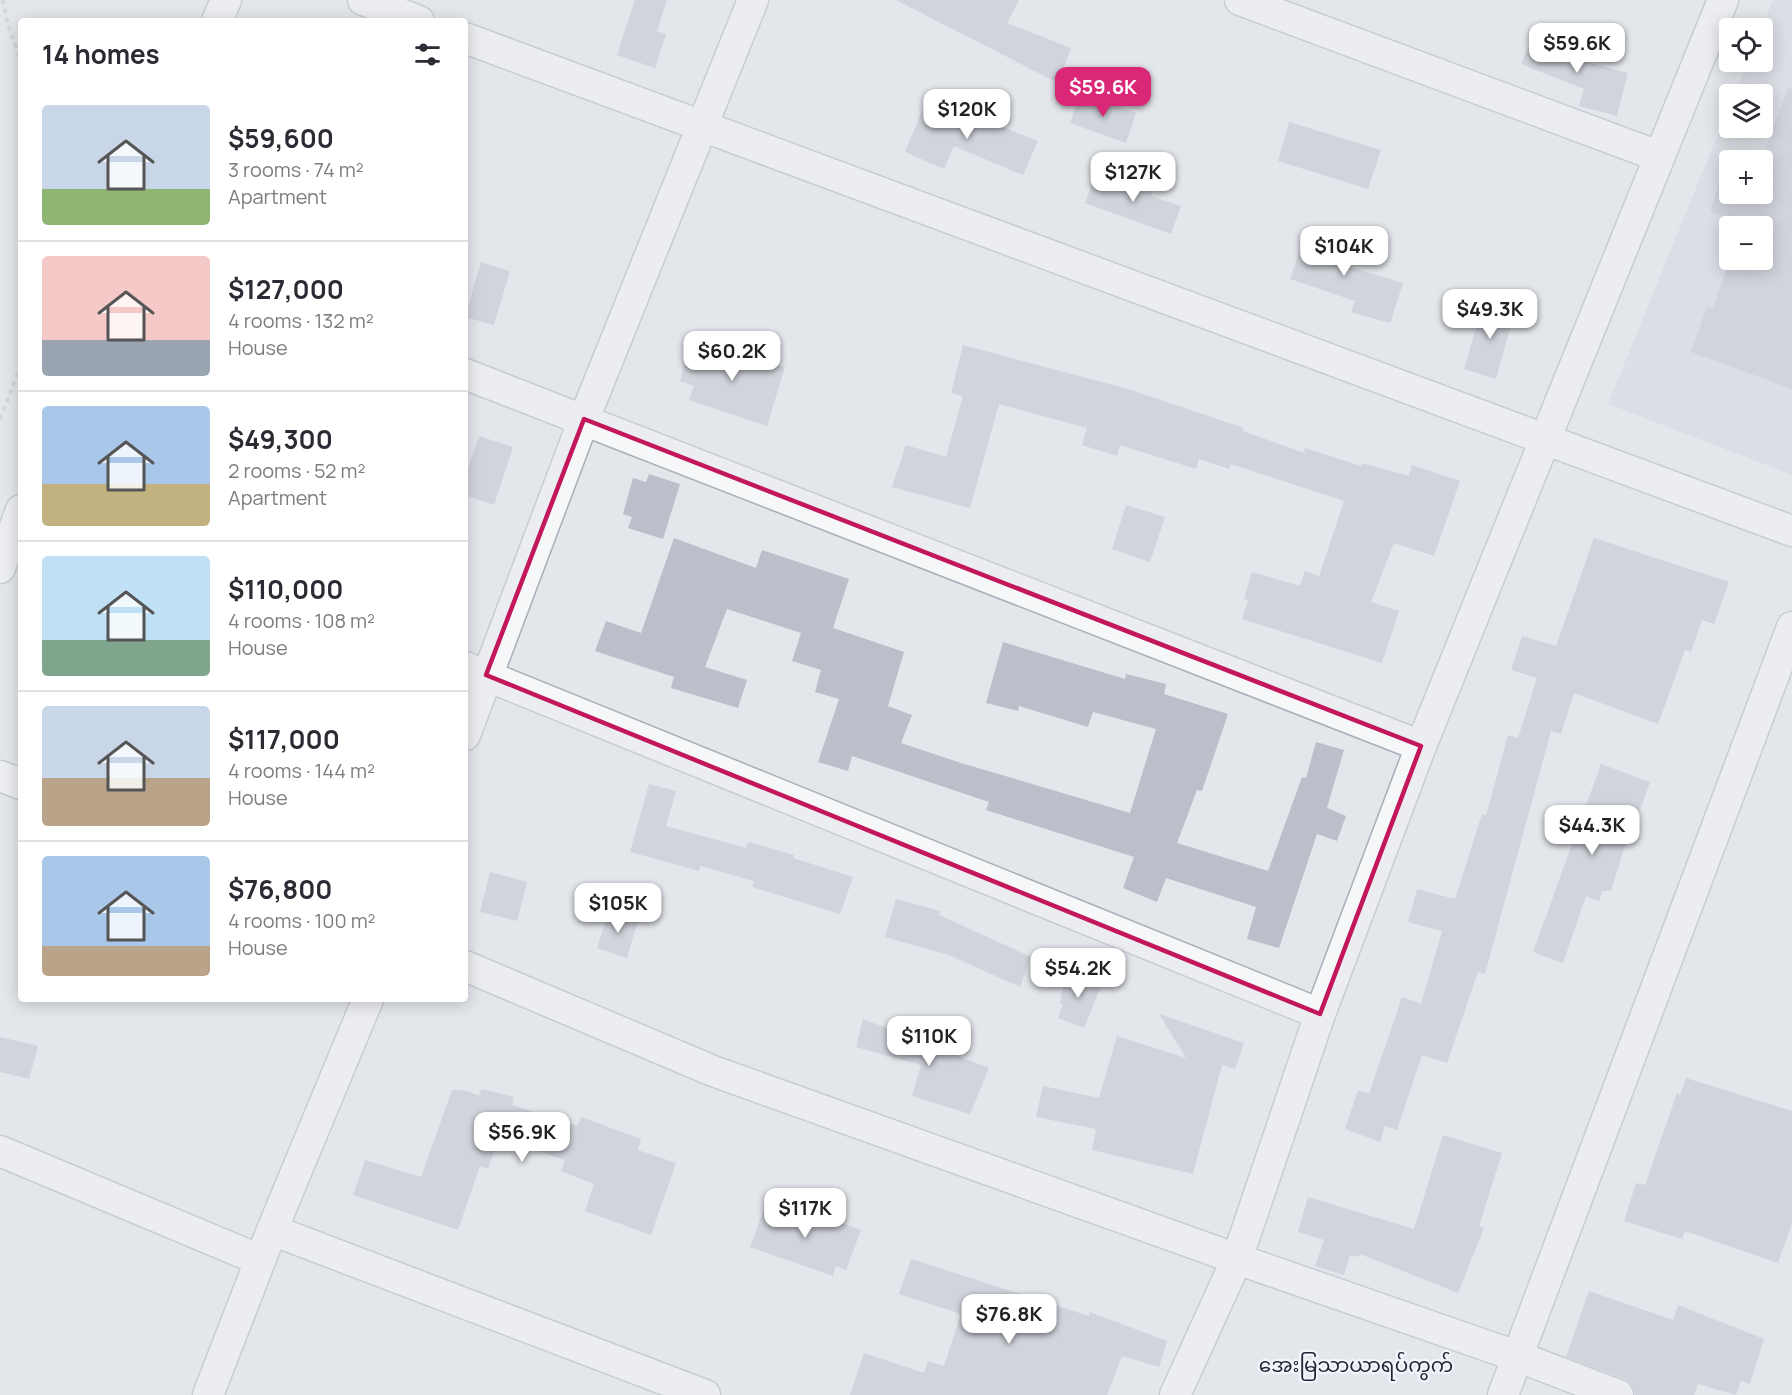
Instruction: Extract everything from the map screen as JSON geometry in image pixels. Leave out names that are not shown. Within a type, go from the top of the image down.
[{"type":"street","points":[[218,18],[226,0]]},
{"type":"street","points":[[363,0],[411,18]]},
{"type":"street","points":[[468,718],[476,671],[585,419],[753,0]]},
{"type":"street","points":[[1240,0],[1658,156]]},
{"type":"street","points":[[1175,1395],[1237,1259],[1320,1014],[1421,746],[1723,0]]},
{"type":"street","points":[[468,39],[1792,531]]},
{"type":"street","points":[[468,375],[1421,746]]},
{"type":"street","points":[[0,568],[18,518]]},
{"type":"street","points":[[1503,1395],[1792,627]]},
{"type":"street","points":[[476,671],[1320,1014]]},
{"type":"street","points":[[0,776],[18,783]]},
{"type":"street","points":[[468,967],[713,1071],[1237,1259],[1519,1357],[1618,1395]]},
{"type":"street","points":[[208,1395],[272,1230],[367,1002]]},
{"type":"street","points":[[0,1151],[260,1260]]},
{"type":"street","points":[[272,1230],[705,1395]]},
{"type":"path","points":[[3,0],[8,26],[18,53]]},
{"type":"path","points":[[0,419],[18,373]]},
{"type":"highlighted area","points":[[584,419],[1421,746],[1320,1014],[486,675]]},
{"type":"shaded area","points":[[1773,0],[1792,0],[1792,475],[1608,404],[1719,132],[1719,138],[1773,138],[1773,84],[1738,84],[1744,72],[1773,72],[1773,18],[1765,18]]},
{"type":"building","points":[[635,0],[667,0],[657,31],[666,34],[655,68],[617,55]]},
{"type":"building","points":[[896,0],[1019,0],[1007,23],[1071,48],[1058,83]]},
{"type":"building","points":[[1536,29],[1563,40],[1558,54],[1628,73],[1617,116],[1579,106],[1584,89],[1521,64]]},
{"type":"building","points":[[1788,88],[1792,89],[1792,389],[1691,352],[1707,307],[1713,309],[1726,270],[1773,270],[1773,216],[1724,216],[1710,212],[1719,185],[1719,204],[1773,204],[1773,150],[1765,150],[1769,138],[1773,138],[1773,128]]},
{"type":"building","points":[[1080,93],[1136,113],[1126,143],[1070,123]]},
{"type":"building","points":[[927,99],[995,128],[997,125],[1038,141],[1023,175],[954,146],[944,169],[905,152]]},
{"type":"building","points":[[1289,122],[1381,150],[1368,189],[1278,161]]},
{"type":"building","points":[[1096,173],[1152,192],[1151,196],[1181,206],[1171,234],[1085,203]]},
{"type":"building","points":[[1308,226],[1344,239],[1336,263],[1403,283],[1390,323],[1351,312],[1355,301],[1290,279]]},
{"type":"building","points":[[481,262],[510,271],[494,325],[468,318],[468,307]]},
{"type":"building","points":[[1484,300],[1515,310],[1496,379],[1464,369]]},
{"type":"building","points":[[691,340],[785,367],[767,426],[689,400],[694,386],[680,381]]},
{"type":"building","points":[[963,345],[1128,389],[1244,428],[1243,431],[1304,453],[1305,448],[1361,466],[1362,463],[1409,476],[1412,465],[1460,481],[1434,556],[1394,543],[1371,602],[1399,611],[1382,663],[1242,619],[1248,600],[1244,599],[1252,572],[1300,586],[1305,571],[1319,576],[1344,501],[1231,464],[1229,469],[1199,459],[1196,469],[1120,445],[1117,456],[1082,445],[1087,428],[999,404],[970,508],[892,487],[906,445],[946,457],[963,396],[951,393]]},
{"type":"building","points":[[479,436],[513,447],[494,505],[468,496],[468,468]]},
{"type":"building","points":[[649,474],[680,484],[663,539],[628,528],[632,517],[623,514],[633,478],[646,482]]},
{"type":"building","points":[[1126,505],[1165,517],[1150,562],[1112,549]]},
{"type":"building","points":[[674,538],[756,568],[762,550],[849,579],[833,628],[904,652],[888,706],[912,715],[901,743],[961,763],[1130,813],[1156,729],[1093,712],[1088,727],[1019,706],[1018,711],[986,703],[1003,642],[1125,679],[1126,674],[1166,684],[1164,694],[1228,714],[1202,791],[1197,790],[1177,843],[1268,871],[1302,777],[1306,778],[1316,742],[1344,750],[1327,808],[1346,816],[1337,841],[1317,834],[1279,948],[1247,939],[1256,907],[1166,878],[1157,902],[1123,888],[1134,857],[986,810],[989,802],[852,756],[848,771],[818,762],[839,699],[815,692],[821,670],[792,661],[801,633],[727,609],[705,667],[747,680],[738,708],[671,688],[674,677],[595,651],[606,621],[641,633]]},
{"type":"building","points":[[1594,538],[1729,582],[1714,624],[1702,620],[1691,652],[1685,650],[1658,724],[1574,693],[1561,734],[1551,731],[1485,974],[1478,972],[1447,1063],[1422,1055],[1397,1130],[1385,1126],[1380,1142],[1345,1129],[1358,1090],[1369,1094],[1402,997],[1421,1004],[1442,931],[1408,922],[1417,889],[1455,899],[1482,814],[1486,816],[1508,735],[1518,738],[1537,678],[1511,670],[1522,636],[1556,646]]},
{"type":"building","points":[[1601,764],[1650,782],[1635,824],[1632,823],[1611,891],[1602,891],[1599,901],[1586,896],[1563,963],[1533,952]]},
{"type":"building","points":[[649,784],[676,791],[666,826],[746,848],[748,842],[794,855],[793,858],[853,877],[840,914],[752,887],[754,881],[700,866],[699,871],[630,852]]},
{"type":"building","points":[[490,872],[527,882],[517,921],[480,912]]},
{"type":"building","points":[[896,899],[940,911],[939,915],[1031,957],[1020,987],[949,955],[885,937]]},
{"type":"building","points":[[609,911],[638,920],[627,958],[597,948]]},
{"type":"building","points":[[1066,970],[1102,984],[1084,1028],[1058,1018],[1063,1004],[1060,1003]]},
{"type":"building","points":[[1159,1014],[1244,1043],[1235,1069],[1222,1065],[1193,1174],[1092,1150],[1096,1129],[1036,1117],[1043,1086],[1099,1098],[1117,1036],[1186,1058]]},
{"type":"building","points":[[863,1019],[989,1068],[970,1114],[912,1096],[921,1065],[856,1047]]},
{"type":"building","points":[[0,1037],[38,1046],[29,1079],[0,1072]]},
{"type":"building","points":[[1686,1078],[1792,1111],[1792,1223],[1778,1263],[1685,1231],[1682,1239],[1624,1221],[1636,1183],[1645,1185],[1677,1093],[1680,1095]]},
{"type":"building","points":[[481,1089],[514,1097],[512,1105],[577,1126],[581,1117],[641,1139],[638,1150],[676,1163],[651,1235],[585,1211],[594,1184],[561,1171],[565,1160],[499,1138],[488,1169],[480,1166],[458,1230],[353,1195],[365,1160],[421,1177],[452,1090],[464,1090],[479,1096]]},
{"type":"building","points":[[1443,1135],[1502,1153],[1479,1226],[1484,1228],[1458,1293],[1360,1254],[1359,1257],[1350,1255],[1344,1275],[1315,1266],[1324,1240],[1298,1232],[1308,1197],[1414,1229]]},
{"type":"building","points":[[767,1201],[828,1222],[829,1218],[861,1230],[846,1270],[836,1266],[833,1276],[750,1247]]},
{"type":"building","points":[[911,1259],[1089,1316],[1090,1312],[1167,1341],[1159,1367],[1122,1356],[1107,1395],[850,1395],[864,1353],[924,1373],[928,1361],[944,1366],[961,1314],[899,1294]]},
{"type":"building","points":[[1589,1291],[1673,1320],[1678,1305],[1764,1339],[1750,1384],[1741,1381],[1736,1395],[1698,1384],[1694,1395],[1635,1395],[1632,1385],[1625,1379],[1566,1357]]},
{"type":"district","name":"အေးမြသာယာရပ်ကွက်","points":[[1356,1364]]}]
